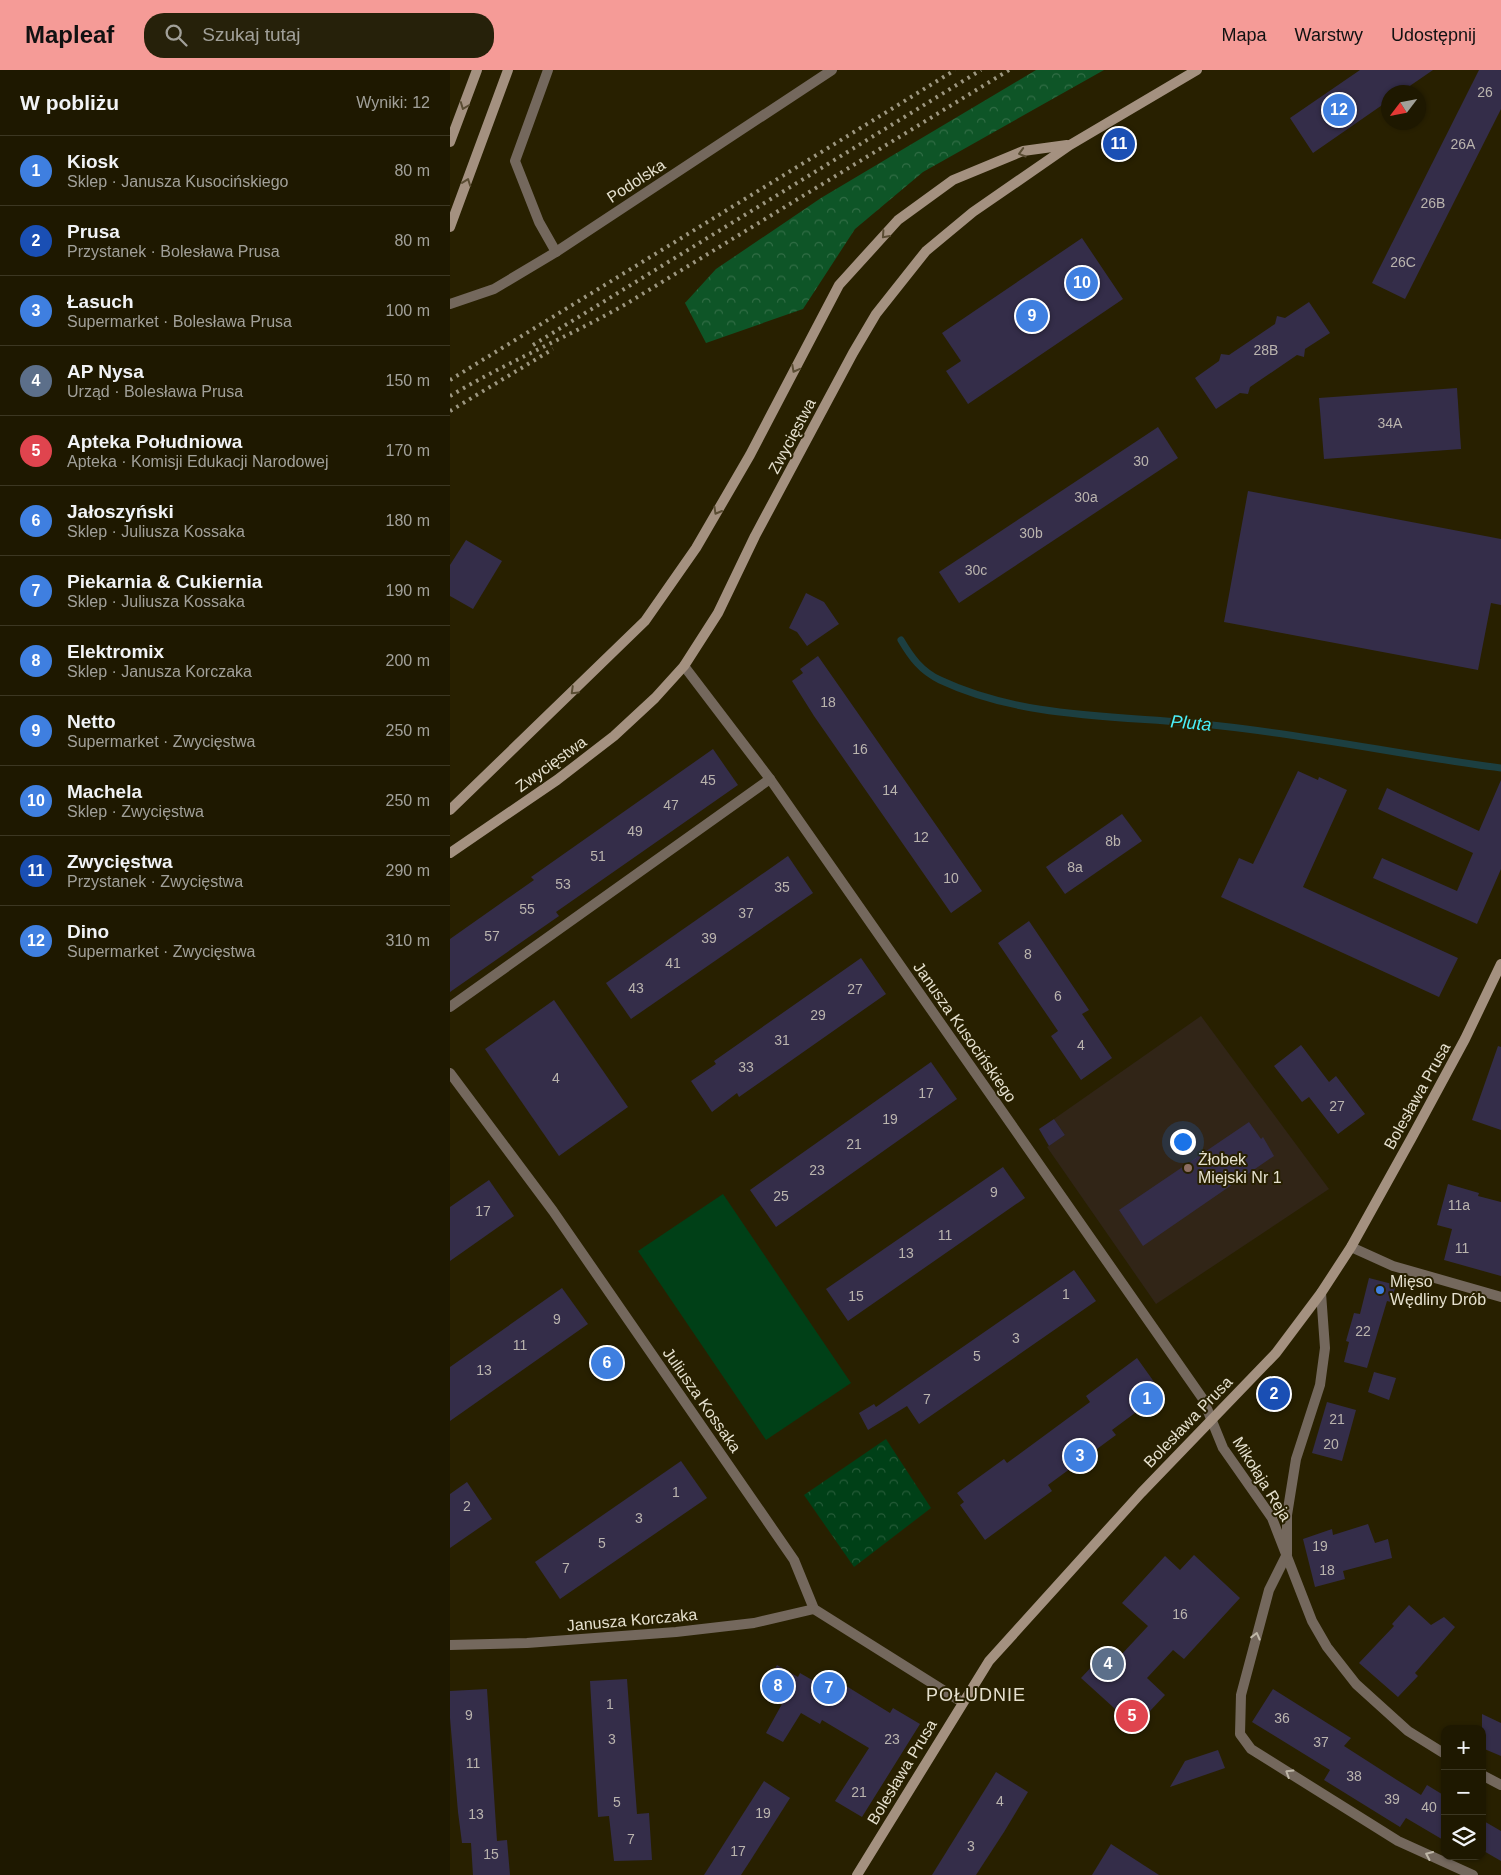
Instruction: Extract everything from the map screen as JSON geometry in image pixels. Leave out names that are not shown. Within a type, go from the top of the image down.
[{"type":"main road","points":[[450,142],[477,70]]},
{"type":"main road","points":[[450,227],[508,70]]},
{"type":"main road","name":"Zwycięstwa","points":[[450,853],[557,780],[614,736],[655,698],[684,666],[718,613],[755,536],[876,314],[926,251],[973,212],[1070,145],[1197,70]]},
{"type":"main road","points":[[450,810],[645,621],[696,548],[750,455],[839,285],[898,220],[954,180],[1023,151],[1070,145]]},
{"type":"main road","name":"Bolesława Prusa","points":[[857,1875],[962,1702],[1002,1644],[1141,1493],[1276,1353],[1321,1293],[1350,1247],[1465,1038],[1501,964]]},
{"type":"street","points":[[548,70],[515,161],[539,222],[556,252]]},
{"type":"street","name":"Podolska","points":[[450,304],[494,289],[556,252],[832,70]]},
{"type":"street","name":"Janusza Kusocińskiego","points":[[684,666],[770,779],[1203,1399],[1211,1420]]},
{"type":"street","points":[[450,1007],[770,779]]},
{"type":"street","name":"Juliusza Kossaka","points":[[450,1073],[553,1212],[794,1560],[814,1609]]},
{"type":"street","points":[[1350,1247],[1392,1266],[1501,1297]]},
{"type":"street","name":"Mikołaja Reja","points":[[1287,1554],[1287,1515],[1296,1458],[1320,1385],[1325,1348],[1321,1293]]},
{"type":"street","name":"Mikołaja Reja","points":[[1211,1420],[1223,1448],[1272,1518],[1312,1621],[1327,1647],[1356,1684],[1408,1730],[1441,1751]]},
{"type":"street","points":[[1287,1554],[1269,1590],[1242,1695],[1240,1734],[1251,1749],[1398,1841],[1473,1875]]},
{"type":"street","points":[[814,1609],[962,1702]]},
{"type":"street","name":"Janusza Korczaka","points":[[450,1645],[527,1643],[676,1632],[754,1623],[814,1609]]},
{"type":"street","points":[[1486,1777],[1501,1785]]},
{"type":"shaded area","name":"Żłobek Miejski Nr 1","points":[[1201,1016],[1329,1189],[1156,1304],[1047,1147],[1065,1135],[1054,1119]]},
{"type":"green space","points":[[1036,70],[1104,70],[923,172],[855,229],[803,309],[706,343],[685,303],[716,269],[821,198]]},
{"type":"green space","points":[[723,1194],[851,1383],[766,1440],[638,1251]]},
{"type":"green space","points":[[886,1439],[931,1508],[854,1567],[804,1495]]},
{"type":"building","points":[[1360,70],[1433,70],[1411,85],[1381,85],[1381,106],[1313,153],[1290,118]]},
{"type":"building","points":[[1479,70],[1501,70],[1501,109],[1405,299],[1372,283]]},
{"type":"building","points":[[1082,238],[1123,299],[968,404],[946,371],[961,361],[942,333]]},
{"type":"building","points":[[1309,302],[1330,333],[1305,349],[1304,357],[1297,355],[1250,387],[1248,394],[1240,393],[1216,409],[1195,378],[1219,361],[1221,354],[1229,355],[1275,324],[1277,316],[1285,318]]},
{"type":"building","points":[[1457,388],[1461,449],[1324,459],[1319,398]]},
{"type":"building","points":[[1158,427],[1178,458],[959,603],[939,572]]},
{"type":"building","points":[[1248,491],[1501,539],[1501,605],[1491,603],[1478,670],[1224,622]]},
{"type":"building","points":[[466,540],[502,561],[473,609],[450,596],[450,565]]},
{"type":"building","points":[[806,593],[824,602],[839,624],[807,646],[797,632],[789,628]]},
{"type":"building","points":[[818,656],[982,891],[951,913],[814,716],[792,681],[803,673],[800,669]]},
{"type":"building","points":[[713,749],[738,785],[556,912],[559,916],[450,992],[450,939],[534,880],[531,877]]},
{"type":"building","points":[[1298,771],[1318,780],[1319,777],[1347,790],[1303,887],[1458,958],[1439,997],[1221,897],[1239,858],[1253,864]]},
{"type":"building","points":[[1501,780],[1501,869],[1477,924],[1373,878],[1382,858],[1457,891],[1473,853],[1378,809],[1387,788],[1479,831]]},
{"type":"building","points":[[1122,814],[1142,841],[1065,894],[1046,867]]},
{"type":"building","points":[[788,856],[813,893],[631,1019],[606,983]]},
{"type":"building","points":[[1029,921],[1089,1010],[1082,1014],[1112,1058],[1081,1080],[1051,1036],[1058,1031],[998,943]]},
{"type":"building","points":[[861,958],[886,994],[739,1097],[737,1093],[712,1112],[691,1081],[716,1064],[714,1061]]},
{"type":"building","points":[[554,1000],[628,1107],[559,1156],[485,1049]]},
{"type":"building","points":[[1301,1045],[1329,1082],[1336,1076],[1365,1114],[1338,1134],[1309,1097],[1302,1102],[1274,1066]]},
{"type":"building","points":[[1498,1046],[1501,1047],[1501,1130],[1472,1120]]},
{"type":"building","points":[[931,1062],[957,1099],[776,1227],[750,1190]]},
{"type":"building","points":[[1054,1119],[1065,1135],[1049,1146],[1039,1129]]},
{"type":"building","points":[[1249,1122],[1261,1139],[1263,1137],[1274,1156],[1143,1246],[1119,1210]]},
{"type":"building","points":[[1003,1167],[1025,1198],[848,1321],[826,1289]]},
{"type":"building","points":[[489,1180],[514,1216],[450,1261],[450,1207]]},
{"type":"building","points":[[1448,1184],[1479,1193],[1478,1196],[1501,1202],[1501,1276],[1444,1260],[1452,1229],[1437,1225]]},
{"type":"building","points":[[1074,1270],[1096,1301],[919,1424],[907,1406],[868,1430],[859,1413],[874,1404],[876,1407]]},
{"type":"building","points":[[1369,1278],[1396,1285],[1391,1302],[1387,1301],[1367,1368],[1344,1362],[1349,1342],[1346,1341],[1354,1313],[1360,1314]]},
{"type":"building","points":[[562,1288],[588,1324],[450,1421],[450,1367]]},
{"type":"building","points":[[1137,1358],[1162,1393],[1112,1430],[1116,1435],[1048,1485],[1052,1491],[985,1540],[960,1505],[964,1502],[957,1493],[1004,1459],[1007,1463],[1090,1402],[1086,1396]]},
{"type":"building","points":[[1374,1372],[1396,1378],[1389,1400],[1368,1392]]},
{"type":"building","points":[[1327,1402],[1356,1410],[1342,1461],[1312,1453]]},
{"type":"building","points":[[681,1461],[707,1498],[560,1599],[535,1562]]},
{"type":"building","points":[[467,1482],[492,1519],[450,1548],[450,1494]]},
{"type":"building","points":[[1368,1524],[1375,1543],[1388,1539],[1392,1558],[1343,1571],[1345,1579],[1315,1587],[1303,1539],[1332,1529],[1333,1535]]},
{"type":"building","points":[[1194,1555],[1240,1598],[1184,1659],[1173,1650],[1147,1678],[1165,1695],[1135,1727],[1081,1678],[1111,1646],[1121,1655],[1148,1626],[1122,1603],[1165,1556],[1180,1570]]},
{"type":"building","points":[[1409,1605],[1431,1625],[1444,1617],[1455,1627],[1415,1673],[1418,1676],[1398,1697],[1359,1663],[1394,1626],[1392,1624]]},
{"type":"building","points":[[777,1665],[798,1677],[800,1673],[819,1684],[822,1678],[841,1689],[843,1684],[890,1713],[893,1708],[920,1724],[862,1817],[835,1801],[869,1748],[822,1720],[820,1724],[801,1713],[783,1742],[766,1733],[782,1704],[769,1697],[770,1677]]},
{"type":"building","points":[[627,1679],[637,1814],[649,1813],[652,1860],[614,1861],[609,1816],[598,1817],[590,1681]]},
{"type":"building","points":[[487,1689],[497,1841],[507,1840],[510,1875],[473,1875],[471,1843],[462,1843],[458,1812],[450,1718],[450,1691]]},
{"type":"building","points":[[1273,1689],[1351,1738],[1344,1746],[1421,1795],[1427,1785],[1441,1794],[1441,1839],[1406,1818],[1400,1827],[1324,1780],[1330,1770],[1252,1722]]},
{"type":"building","points":[[1482,1714],[1501,1723],[1501,1756],[1486,1750],[1486,1725],[1482,1725]]},
{"type":"building","points":[[1218,1750],[1225,1768],[1170,1787],[1185,1761]]},
{"type":"building","points":[[996,1772],[1028,1792],[1004,1832],[976,1875],[932,1875]]},
{"type":"building","points":[[764,1781],[790,1798],[752,1858],[741,1875],[704,1875]]},
{"type":"building","points":[[1486,1822],[1501,1831],[1501,1861],[1486,1852]]},
{"type":"building","points":[[1111,1844],[1159,1875],[1092,1875]]},
{"type":"waterway","name":"Pluta","points":[[901,640],[917,663],[933,676],[973,693],[1007,703],[1042,710],[1078,714],[1256,730],[1501,768]]},
{"type":"railway","points":[[450,380],[955,70]]},
{"type":"railway","points":[[533,345],[981,70]]},
{"type":"railway","points":[[450,396],[626,304],[1009,70]]},
{"type":"railway","points":[[450,411],[553,349]]},
{"type":"place","name":"Dino","points":[[1339,110]]},
{"type":"place","name":"Zwycięstwa","points":[[1119,144]]},
{"type":"place","name":"Machela","points":[[1082,283]]},
{"type":"place","name":"Netto","points":[[1032,316]]},
{"type":"place","name":"Żłobek Miejski Nr 1","points":[[1188,1168]]},
{"type":"place","name":"Mięso Wędliny Drób","points":[[1380,1290]]},
{"type":"place","name":"Jałoszyński","points":[[607,1363]]},
{"type":"place","name":"Prusa","points":[[1274,1394]]},
{"type":"place","name":"Kiosk","points":[[1147,1399]]},
{"type":"place","name":"Łasuch","points":[[1080,1456]]},
{"type":"place","name":"AP Nysa","points":[[1108,1664]]},
{"type":"place","name":"Elektromix","points":[[778,1686]]},
{"type":"place","name":"Piekarnia & Cukiernia","points":[[829,1688]]},
{"type":"place","name":"Apteka Południowa","points":[[1132,1716]]},
{"type":"district","name":"POŁUDNIE","points":[[976,1695]]}]
